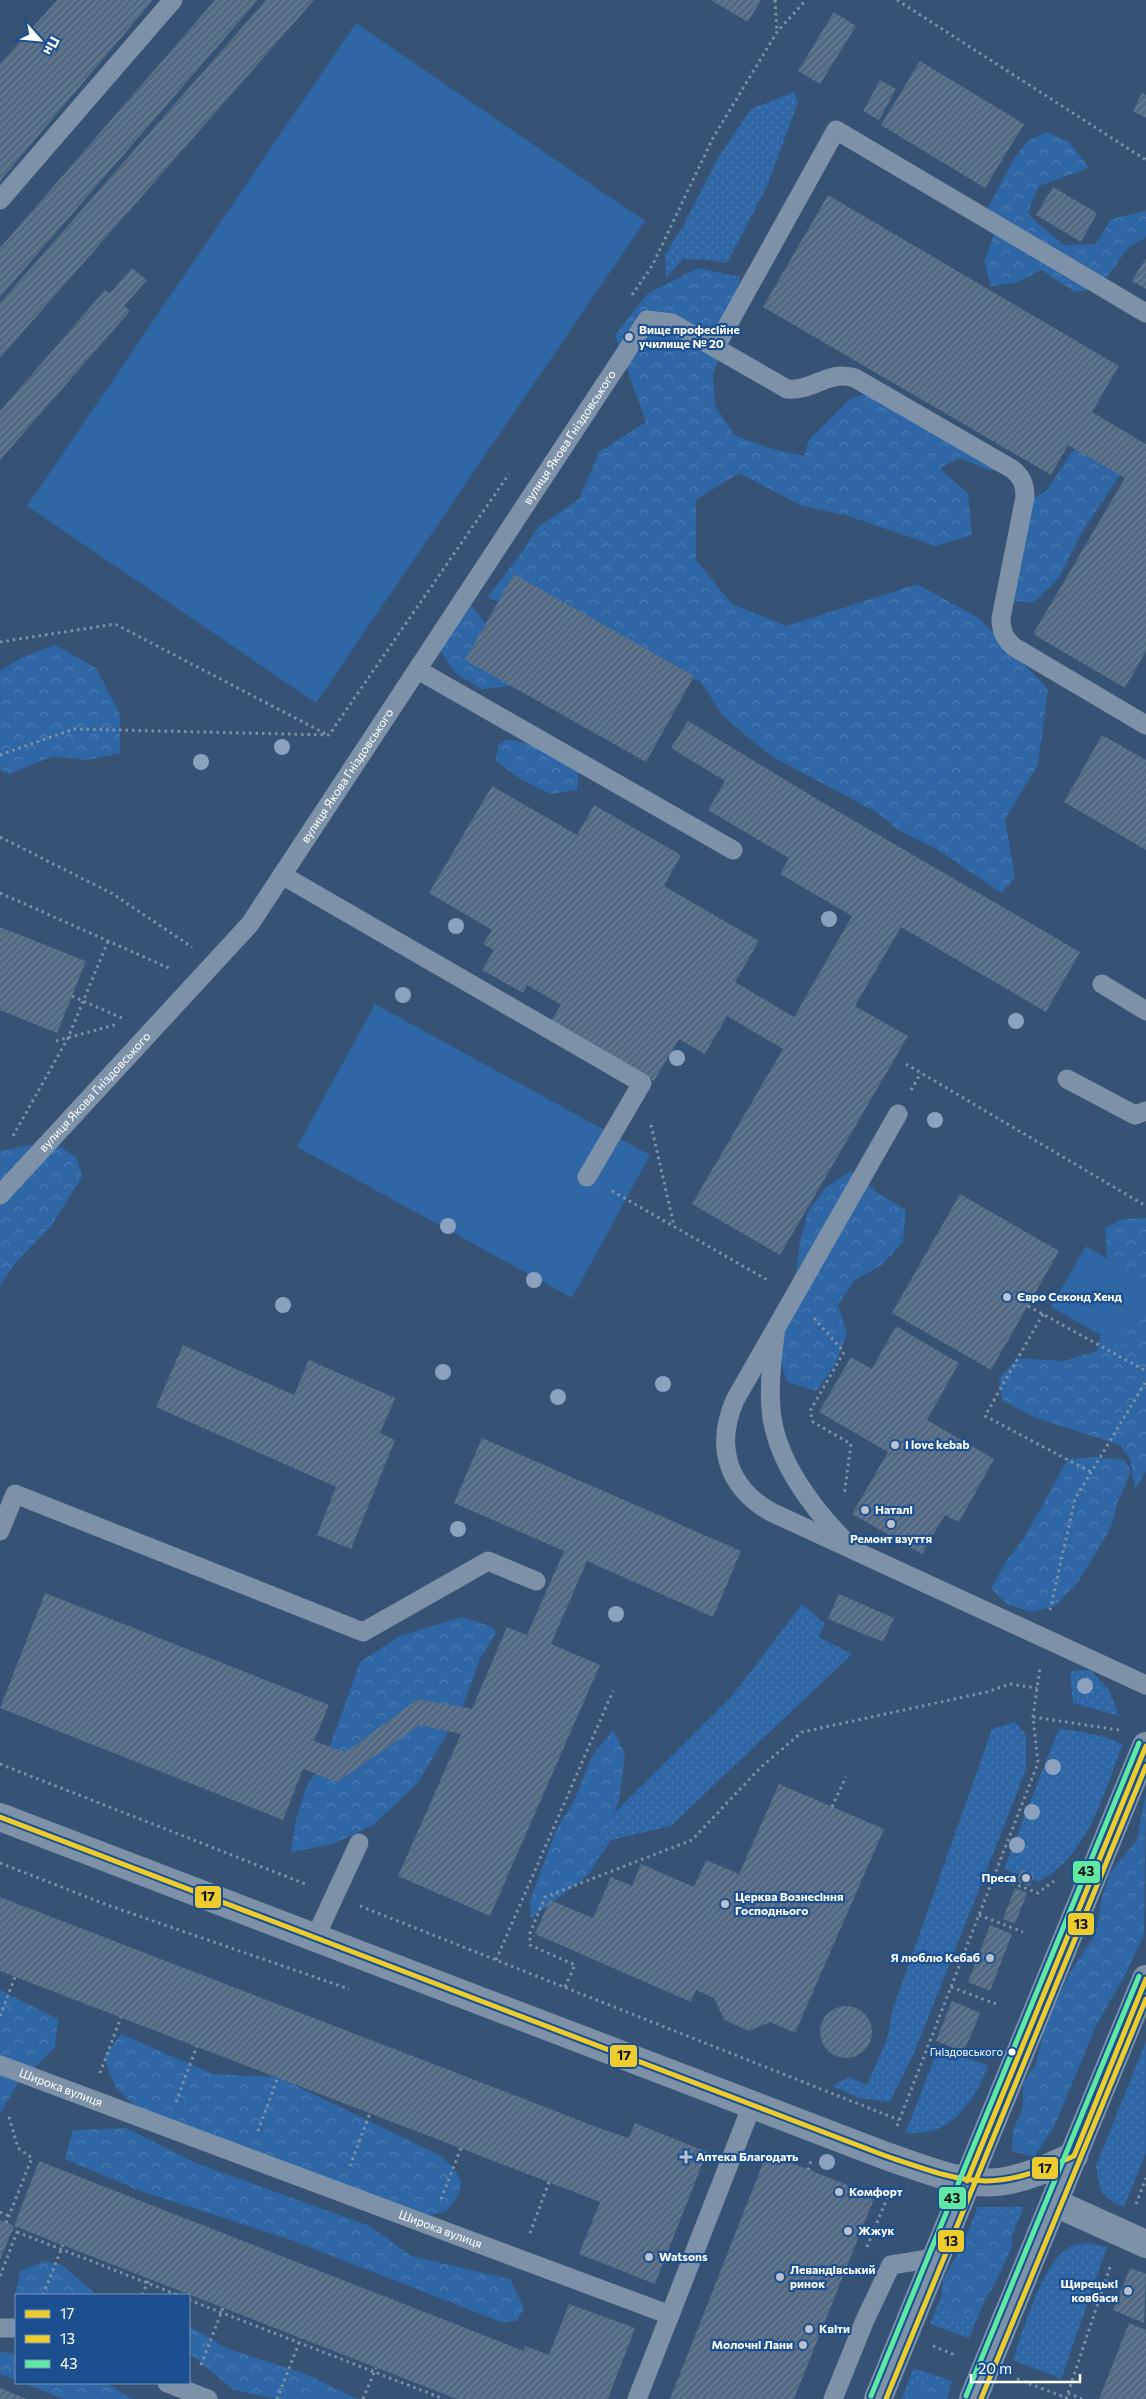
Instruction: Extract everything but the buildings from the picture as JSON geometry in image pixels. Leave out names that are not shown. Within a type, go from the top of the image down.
[{"type":"street","points":[[878,2399],[1146,1746]]},
{"type":"street","points":[[0,1817],[886,2156],[967,2181],[1005,2182],[1044,2170],[1074,2156]]},
{"type":"street","points":[[973,2399],[1146,1979]]},
{"type":"street","points":[[1055,2203],[1146,2244]]},
{"type":"lane","points":[[0,200],[173,0]]},
{"type":"lane","points":[[1146,313],[836,130],[715,348],[787,389],[804,388],[839,375],[855,378],[1016,472],[1025,486],[1025,497],[1001,618],[1001,629],[1006,639],[1014,647],[1146,725]]},
{"type":"lane","name":"вулиця Якова Гніздовського","points":[[0,1195],[250,924],[647,320],[672,323],[715,348]]},
{"type":"lane","points":[[418,670],[732,850]]},
{"type":"lane","points":[[282,875],[642,1083],[587,1177]]},
{"type":"lane","points":[[1102,984],[1146,1011]]},
{"type":"lane","points":[[1067,1079],[1135,1115],[1146,1111]]},
{"type":"lane","points":[[898,1114],[793,1294],[728,1415],[725,1431],[728,1464],[745,1493],[757,1504],[856,1552],[1146,1685]]},
{"type":"lane","points":[[776,1325],[770,1370],[771,1410],[780,1447],[811,1500],[829,1525],[856,1552]]},
{"type":"lane","points":[[0,1531],[15,1494],[363,1632],[488,1561],[536,1581]]},
{"type":"lane","points":[[314,1938],[359,1843]]},
{"type":"lane","name":"Широка вулиця","points":[[0,2065],[670,2315]]},
{"type":"lane","points":[[637,2399],[752,2105]]},
{"type":"lane","points":[[833,2399],[865,2320],[891,2265],[935,2258]]},
{"type":"lane","points":[[0,2328],[15,2328]]},
{"type":"lane","points":[[170,2384],[208,2399]]},
{"type":"path","points":[[775,0],[777,32]]},
{"type":"path","points":[[629,299],[652,266],[713,138],[777,32],[806,0]]},
{"type":"path","points":[[897,0],[1146,160]]},
{"type":"path","points":[[329,735],[510,472]]},
{"type":"path","points":[[0,642],[115,624],[329,735]]},
{"type":"path","points":[[0,755],[74,729],[329,735]]},
{"type":"path","points":[[0,837],[113,894],[214,962]]},
{"type":"path","points":[[0,893],[197,981]]},
{"type":"path","points":[[10,1142],[68,1038],[108,941]]},
{"type":"path","points":[[56,1041],[128,1021],[72,996]]},
{"type":"path","points":[[906,1064],[1146,1206]]},
{"type":"path","points":[[642,1083],[674,1226]]},
{"type":"path","points":[[587,1177],[793,1294],[844,1352],[810,1411],[813,1422],[851,1444],[844,1502]]},
{"type":"path","points":[[1028,1306],[1146,1372]]},
{"type":"path","points":[[1043,1314],[985,1416],[1091,1472]]},
{"type":"path","points":[[1049,1613],[1075,1498],[1145,1386],[1146,1381]]},
{"type":"path","points":[[896,2130],[1038,1763],[1033,1717],[1041,1659]]},
{"type":"path","points":[[565,1987],[575,1965],[530,1946],[530,1933],[545,1898],[692,1840],[760,1768],[802,1732],[987,1692],[1010,1684],[1037,1688]]},
{"type":"path","points":[[496,1960],[613,1691]]},
{"type":"path","points":[[1033,1717],[1111,1728]]},
{"type":"path","points":[[0,1764],[899,2120]]},
{"type":"path","points":[[832,1807],[846,1777]]},
{"type":"path","points":[[979,1915],[1023,1932]]},
{"type":"path","points":[[0,2016],[15,1976]]},
{"type":"path","points":[[951,1987],[996,2004]]},
{"type":"path","points":[[90,2099],[121,2017]]},
{"type":"path","points":[[166,2127],[197,2046]]},
{"type":"path","points":[[248,2158],[278,2077]]},
{"type":"path","points":[[340,2192],[370,2113]]},
{"type":"path","points":[[6,2223],[32,2158],[18,2148],[9,2117]]},
{"type":"path","points":[[431,2226],[460,2148]]},
{"type":"path","points":[[1134,2208],[1146,2178]]},
{"type":"path","points":[[520,2259],[549,2182]]},
{"type":"path","points":[[0,2212],[9,2216]]},
{"type":"path","points":[[12,2230],[62,2247],[175,2294]]},
{"type":"path","points":[[0,2276],[16,2232]]},
{"type":"path","points":[[43,2294],[62,2247]]},
{"type":"path","points":[[1012,2376],[1066,2398],[1113,2258]]},
{"type":"path","points":[[142,2294],[149,2279]]},
{"type":"path","points":[[190,2300],[299,2343],[375,2370],[444,2399]]},
{"type":"path","points":[[190,2392],[223,2308]]},
{"type":"path","points":[[277,2399],[301,2338]]},
{"type":"path","points":[[928,2344],[962,2358]]},
{"type":"path","points":[[364,2399],[375,2370]]},
{"type":"path","points":[[1068,2393],[1082,2399]]},
{"type":"green space","points":[[356,23],[645,221],[316,703],[27,506]]},
{"type":"green space","points":[[794,92],[798,102],[768,184],[727,263],[683,259],[666,278],[665,255],[683,226],[718,158],[751,109]]},
{"type":"green space","points":[[1047,132],[1069,142],[1089,168],[1039,186],[1028,212],[1035,221],[1064,245],[1096,244],[1111,219],[1146,211],[1146,237],[1128,248],[1099,288],[1075,292],[1041,270],[1016,283],[991,286],[984,262],[994,235],[985,213],[1015,157],[1029,140]]},
{"type":"green space","points":[[698,268],[740,277],[733,320],[713,374],[715,405],[734,435],[769,448],[804,456],[809,440],[849,400],[881,387],[1014,471],[989,470],[960,458],[940,468],[968,494],[972,535],[936,546],[848,516],[800,505],[739,473],[696,500],[696,560],[732,604],[787,626],[917,584],[979,618],[1048,689],[1038,765],[1005,819],[1015,877],[1002,893],[938,850],[900,831],[876,812],[771,756],[723,716],[700,681],[650,668],[514,605],[487,598],[525,548],[538,527],[579,499],[599,452],[646,422],[615,335],[648,293]]},
{"type":"green space","points":[[1087,439],[1124,469],[1081,534],[1059,578],[1033,603],[1009,600],[1000,569],[1021,507],[1047,490],[1071,453]]},
{"type":"green space","points":[[472,606],[488,627],[512,686],[482,689],[455,673],[441,652],[439,628],[452,613]]},
{"type":"green space","points":[[55,645],[96,668],[120,714],[120,753],[87,760],[53,756],[9,774],[0,770],[0,671],[21,658]]},
{"type":"green space","points":[[507,739],[534,745],[579,770],[577,790],[550,794],[520,779],[496,761],[498,745]]},
{"type":"green space","points":[[375,1004],[650,1155],[572,1298],[297,1147]]},
{"type":"green space","points":[[52,1141],[77,1158],[82,1177],[51,1226],[18,1260],[0,1285],[0,1151]]},
{"type":"green space","points":[[851,1171],[879,1194],[906,1210],[903,1242],[882,1265],[855,1280],[838,1304],[847,1334],[835,1365],[816,1391],[787,1382],[778,1353],[793,1294],[800,1241],[808,1212],[825,1188]]},
{"type":"green space","points":[[1146,1218],[1146,1471],[1135,1489],[1130,1459],[1120,1445],[1036,1418],[1002,1400],[999,1379],[1017,1358],[1063,1361],[1097,1351],[1106,1290],[1105,1228],[1122,1219]]},
{"type":"green space","points":[[1086,1246],[1146,1281],[1146,1299],[1120,1346],[1051,1307]]},
{"type":"green space","points":[[1094,1457],[1125,1460],[1131,1471],[1118,1502],[1110,1530],[1077,1583],[1055,1606],[1032,1612],[1007,1604],[991,1588],[1007,1560],[1024,1538],[1068,1459]]},
{"type":"green space","points":[[802,1604],[825,1624],[819,1637],[852,1654],[671,1826],[611,1840],[589,1873],[543,1891],[580,1847],[732,1696]]},
{"type":"green space","points":[[462,1617],[492,1627],[496,1633],[480,1659],[461,1711],[417,1784],[373,1825],[333,1844],[291,1852],[295,1824],[306,1787],[325,1760],[360,1662],[400,1636]]},
{"type":"green space","points":[[1090,1670],[1109,1690],[1119,1716],[1073,1703],[1070,1671]]},
{"type":"green space","points":[[1015,1722],[1026,1735],[1026,1770],[915,2051],[890,2102],[859,2098],[832,2086],[849,2077],[867,2085],[887,2039],[893,2009],[992,1729]]},
{"type":"green space","points":[[1059,1728],[1102,1736],[1123,1744],[1101,1803],[1082,1840],[1070,1856],[1038,1882],[1004,1869]]},
{"type":"green space","points":[[613,1730],[625,1754],[619,1801],[589,1873],[531,1918],[530,1901],[556,1830],[574,1801],[592,1756]]},
{"type":"green space","points":[[1146,1791],[1144,1934],[1125,1975],[1096,2026],[1054,2127],[1034,2157],[1012,2151],[1013,2130],[1023,2108],[1023,2084],[1036,2063],[1045,2027],[1070,1972],[1096,1933],[1101,1901],[1110,1873],[1137,1840]]},
{"type":"green space","points":[[0,1990],[58,2019],[55,2047],[16,2086],[0,2114]]},
{"type":"green space","points":[[121,2034],[213,2074],[278,2077],[439,2155],[452,2166],[462,2182],[457,2197],[446,2211],[430,2215],[379,2212],[142,2113],[116,2088],[104,2058]]},
{"type":"green space","points":[[1146,2041],[1146,2152],[1124,2207],[1110,2200],[1102,2192],[1096,2166]]},
{"type":"green space","points":[[938,2049],[988,2065],[973,2096],[958,2115],[939,2129],[905,2134]]},
{"type":"green space","points":[[126,2128],[196,2163],[370,2226],[411,2256],[510,2279],[524,2308],[517,2321],[501,2322],[291,2240],[138,2190],[65,2159],[73,2130]]},
{"type":"green space","points":[[978,2207],[1024,2207],[969,2338],[930,2324]]},
{"type":"green space","points":[[1000,2212],[1012,2217],[1012,2247],[994,2285],[976,2313],[964,2318],[950,2317],[942,2299],[943,2279],[981,2213]]},
{"type":"green space","points":[[1091,2243],[1107,2247],[1061,2379],[1013,2360],[1036,2295],[1054,2262],[1064,2251],[1075,2245]]},
{"type":"green space","points":[[45,2261],[62,2265],[96,2294],[16,2294],[20,2271]]},
{"type":"green space","points":[[190,2327],[226,2348],[308,2375],[357,2399],[276,2399],[234,2390],[190,2354]]},
{"type":"green space","points":[[3,2351],[15,2355],[15,2380],[0,2374],[0,2352]]},
{"type":"green space","points":[[914,2368],[952,2381],[945,2399],[901,2399]]},
{"type":"green space","points":[[932,2378],[950,2388],[947,2399],[907,2399],[918,2386]]},
{"type":"green space","points":[[25,2384],[108,2384],[132,2399],[64,2399]]},
{"type":"transit line","name":"43","points":[[871,2396],[1139,1743]]},
{"type":"transit line","name":"17","points":[[967,2181],[1146,1746]]},
{"type":"transit line","name":"13","points":[[886,2399],[1146,1766]]},
{"type":"transit line","name":"17","points":[[0,1817],[886,2156],[939,2173],[980,2181],[1021,2176],[1074,2156],[1146,1979]]},
{"type":"transit line","name":"43","points":[[966,2396],[1139,1976]]},
{"type":"transit line","name":"13","points":[[981,2399],[1146,1999]]},
{"type":"place","name":"Вище професійне училище № 20","points":[[629,337]]},
{"type":"place","name":"Євро Секонд Хенд","points":[[1007,1297]]},
{"type":"place","name":"I love kebab","points":[[895,1445]]},
{"type":"place","name":"Наталі","points":[[865,1510]]},
{"type":"place","name":"Ремонт взуття","points":[[891,1524]]},
{"type":"place","name":"Преса","points":[[1026,1878]]},
{"type":"place","name":"Церква Вознесіння Господнього","points":[[725,1904]]},
{"type":"place","name":"Я люблю Кебаб","points":[[990,1958]]},
{"type":"place","name":"Гніздовського","points":[[1012,2052]]},
{"type":"place","name":"Аптека Благодать","points":[[686,2157]]},
{"type":"place","name":"Комфорт","points":[[839,2192]]},
{"type":"place","name":"Жжук","points":[[848,2231]]},
{"type":"place","name":"Watsons","points":[[649,2257]]},
{"type":"place","name":"Левандівський ринок","points":[[780,2277]]},
{"type":"place","name":"Щирецькі ковбаси","points":[[1128,2291]]},
{"type":"place","name":"Квіти","points":[[809,2329]]},
{"type":"place","name":"Молочні Лани","points":[[803,2345]]}]
